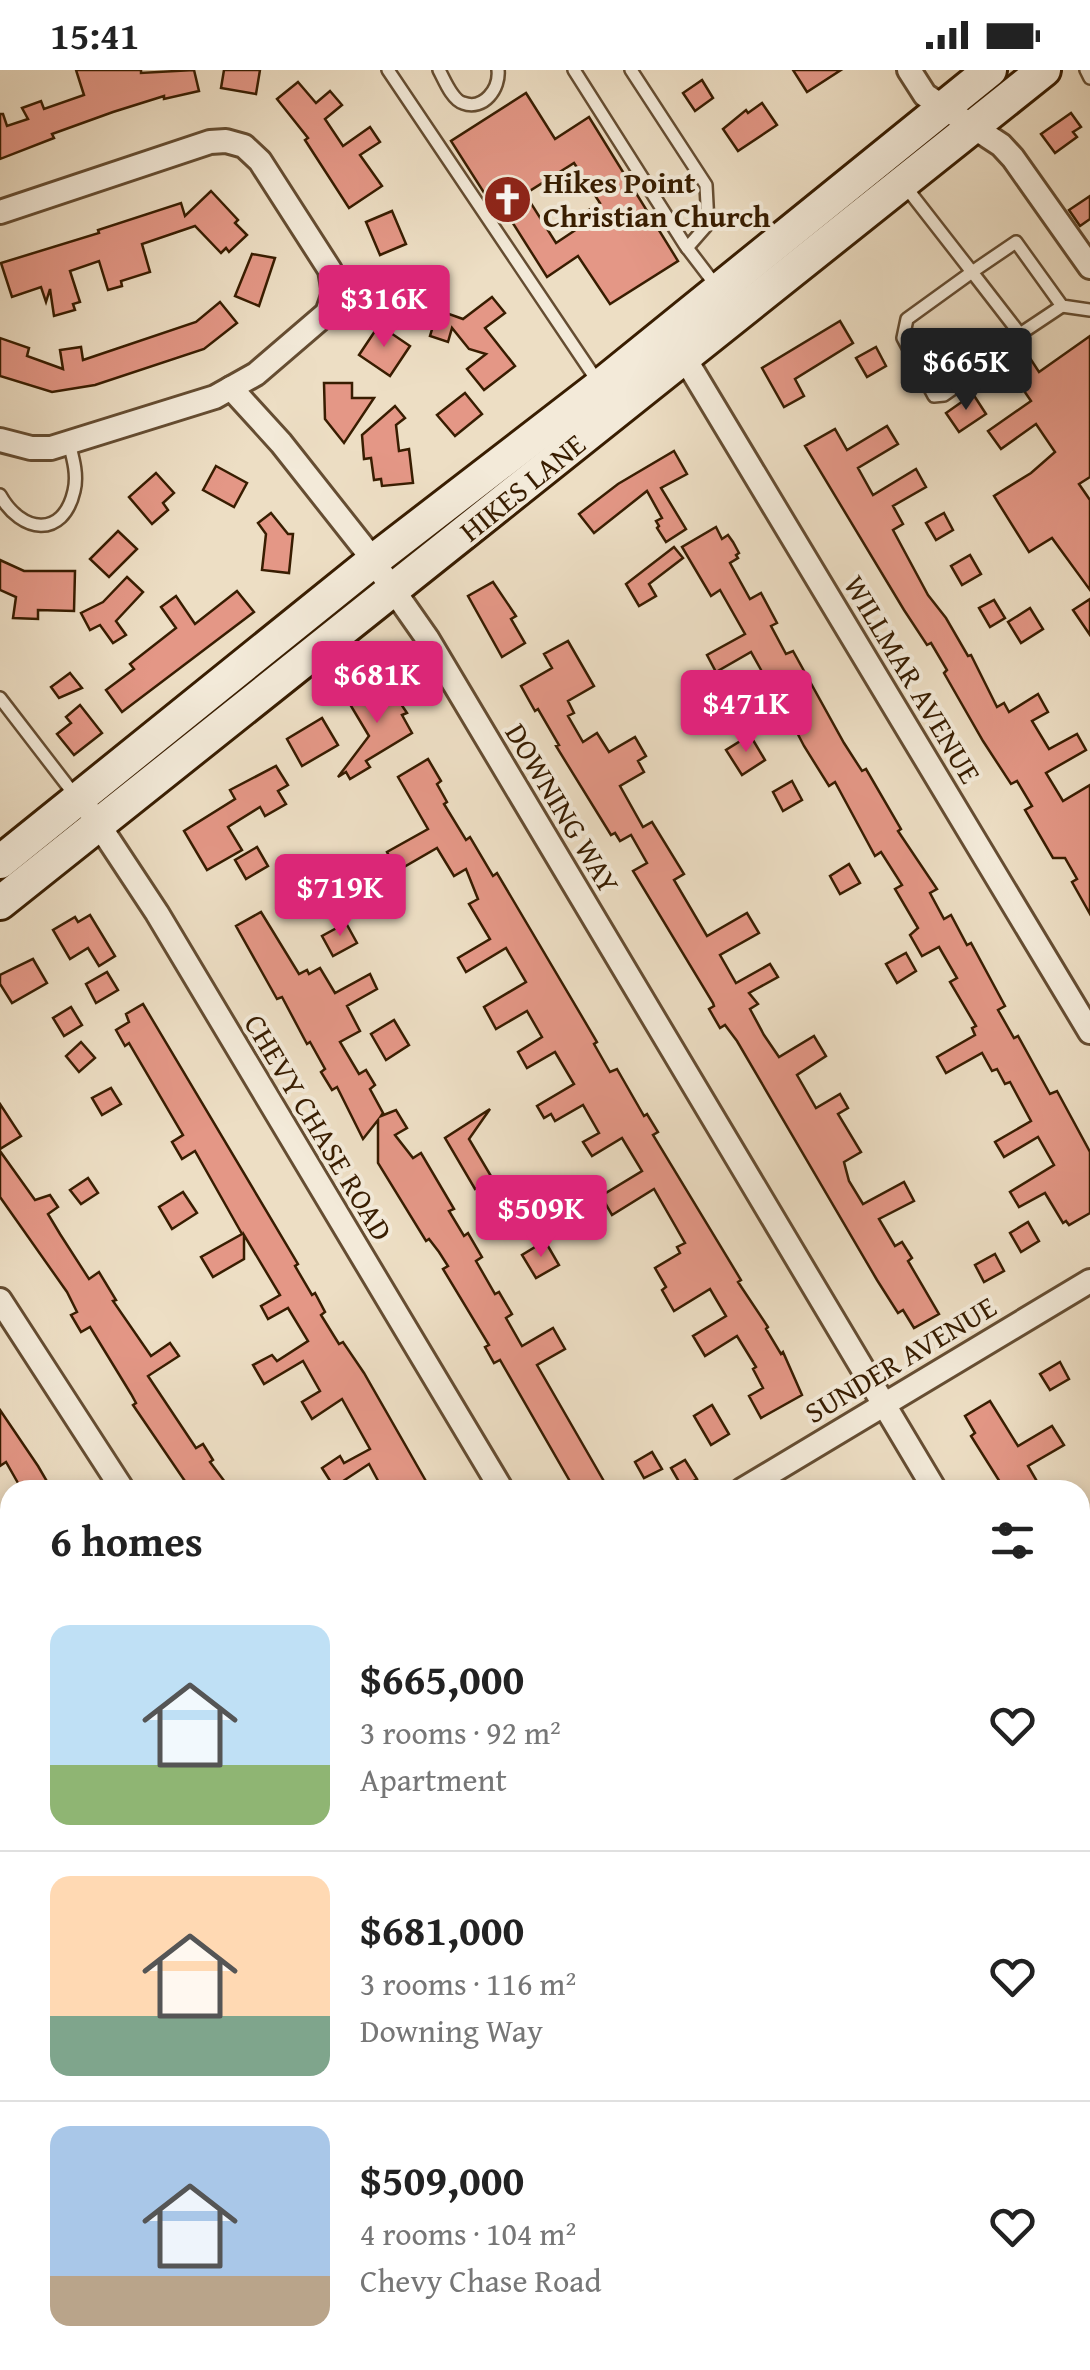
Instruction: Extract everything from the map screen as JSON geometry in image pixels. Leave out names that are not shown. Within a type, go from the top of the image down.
[{"type":"main road","name":"HIKES LANE","points":[[0,862],[373,561],[600,386],[990,70]]},
{"type":"main road","name":"HIKES LANE","points":[[0,904],[1044,70]]},
{"type":"street","points":[[909,70],[925,95],[1013,158],[1090,267]]},
{"type":"street","points":[[0,212],[210,142],[226,141],[253,153],[330,270],[334,293],[318,324],[256,374],[196,404],[52,448],[30,448],[0,440]]},
{"type":"street","name":"WILLMAR AVENUE","points":[[684,357],[1090,1032]]},
{"type":"street","name":"DOWNING WAY","points":[[231,388],[281,443],[427,638],[930,1480]]},
{"type":"street","name":"CHEVY CHASE ROAD","points":[[78,799],[101,824],[496,1480]]},
{"type":"street","name":"SUNDER AVENUE","points":[[759,1480],[1090,1281]]},
{"type":"street","points":[[0,1300],[117,1480]]},
{"type":"lane","points":[[388,70],[600,386]]},
{"type":"lane","points":[[439,70],[457,100],[464,104],[477,104],[491,96],[498,83],[498,70]]},
{"type":"lane","points":[[574,70],[687,248],[718,288]]},
{"type":"lane","points":[[630,70],[706,185],[708,224],[687,248]]},
{"type":"lane","points":[[1086,70],[1090,78]]},
{"type":"lane","points":[[902,182],[1020,334]]},
{"type":"lane","points":[[1062,306],[1016,242],[907,319],[903,338],[934,396],[944,396],[1008,352],[1020,334],[1062,306],[1090,310]]},
{"type":"lane","points":[[0,495],[15,518],[24,522],[40,525],[58,519],[70,505],[76,486],[70,443]]},
{"type":"lane","points":[[0,698],[78,799]]},
{"type":"building","points":[[76,70],[194,70],[199,91],[164,96],[113,112],[52,134],[54,138],[0,159],[0,114],[7,126],[28,119],[22,108],[41,101],[44,109],[84,95]]},
{"type":"building","points":[[224,70],[260,70],[256,94],[221,88]]},
{"type":"building","points":[[793,70],[841,70],[807,92]]},
{"type":"building","points":[[702,80],[713,98],[695,111],[683,93]]},
{"type":"building","points":[[298,82],[316,103],[330,91],[342,105],[325,119],[343,146],[370,127],[380,142],[360,155],[382,186],[349,208],[305,140],[308,138],[277,99]]},
{"type":"building","name":"Hikes Point Christian Church","points":[[526,93],[555,139],[589,117],[678,261],[610,304],[578,256],[547,277],[504,209],[497,213],[451,141]],"holes":[[[574,163],[600,203],[584,213],[589,221],[556,243],[525,194]]]},
{"type":"building","points":[[762,103],[777,125],[738,151],[723,129],[746,110],[748,113]]},
{"type":"building","points":[[1071,113],[1081,127],[1073,132],[1077,137],[1055,153],[1041,134]]},
{"type":"building","points":[[211,191],[247,235],[229,252],[226,248],[221,253],[195,226],[142,244],[150,272],[121,281],[122,286],[108,290],[99,261],[70,271],[80,302],[73,304],[75,310],[54,316],[50,289],[46,302],[41,287],[12,297],[1,263],[181,203],[185,216]]},
{"type":"building","points":[[1090,196],[1090,219],[1080,226],[1069,210]]},
{"type":"building","points":[[392,211],[406,244],[380,255],[366,222]]},
{"type":"building","points":[[252,254],[275,258],[259,306],[235,296]]},
{"type":"building","points":[[419,278],[420,294],[432,292],[434,312],[395,316],[391,281]]},
{"type":"building","points":[[492,297],[505,313],[485,328],[515,366],[484,390],[467,369],[486,354],[469,349],[452,328],[448,342],[430,336],[438,310],[463,319]]},
{"type":"building","points":[[220,302],[237,323],[204,349],[95,385],[52,392],[0,376],[0,338],[29,348],[27,356],[63,369],[60,350],[81,347],[83,360],[196,322]]},
{"type":"building","points":[[840,321],[853,343],[795,379],[804,396],[784,407],[762,368]]},
{"type":"building","points":[[379,325],[410,346],[390,376],[359,355]]},
{"type":"building","points":[[1090,336],[1090,477],[1079,484],[1090,500],[1090,590],[1052,538],[1029,552],[994,496],[1055,452],[1036,424],[1001,449],[988,431],[1031,401],[1007,366],[1026,352],[1039,372]]},
{"type":"building","points":[[876,347],[886,366],[867,377],[856,358]]},
{"type":"building","points":[[324,383],[352,383],[352,398],[374,398],[344,443],[325,419]]},
{"type":"building","points":[[465,393],[482,414],[455,436],[437,415]]},
{"type":"building","points":[[973,394],[986,414],[959,432],[946,413]]},
{"type":"building","points":[[395,406],[405,418],[396,425],[399,451],[409,449],[413,483],[382,486],[381,479],[374,480],[371,458],[364,459],[362,435]]},
{"type":"building","points":[[887,426],[898,444],[858,468],[873,495],[916,469],[926,487],[893,506],[903,524],[893,530],[928,595],[968,656],[971,655],[997,707],[1004,703],[1009,712],[1038,694],[1048,712],[1032,721],[1049,749],[1077,734],[1086,750],[1046,773],[1063,801],[1090,785],[1090,914],[1072,882],[1077,879],[1065,858],[1053,858],[1025,810],[1032,806],[1017,781],[1011,784],[983,741],[931,643],[927,645],[904,610],[805,446],[835,429],[847,450]]},
{"type":"building","points":[[674,451],[687,474],[661,488],[686,529],[666,542],[657,528],[656,521],[662,518],[647,491],[594,533],[579,514],[618,484]]},
{"type":"building","points":[[216,466],[247,483],[234,507],[203,490]]},
{"type":"building","points":[[156,473],[174,493],[163,503],[168,510],[152,524],[129,497]]},
{"type":"building","points":[[271,513],[288,534],[293,534],[289,573],[262,570],[266,534],[258,523]]},
{"type":"building","points":[[944,513],[953,530],[936,540],[926,523]]},
{"type":"building","points":[[716,527],[722,539],[728,535],[739,553],[730,563],[750,599],[761,593],[777,623],[771,626],[786,654],[793,651],[844,743],[862,771],[866,769],[901,829],[898,831],[937,889],[930,893],[944,919],[951,915],[967,945],[971,943],[1005,1006],[998,1010],[1014,1038],[1018,1036],[1050,1094],[1057,1091],[1090,1152],[1090,1213],[1069,1225],[1063,1223],[1045,1193],[1019,1207],[1010,1192],[1054,1165],[1038,1137],[1004,1157],[995,1142],[1031,1121],[1010,1082],[1005,1084],[997,1069],[992,1071],[982,1053],[946,1073],[937,1057],[975,1035],[972,1028],[976,1026],[950,982],[957,978],[939,947],[922,956],[910,935],[918,928],[895,889],[902,885],[881,852],[875,856],[835,782],[829,786],[778,696],[735,721],[723,701],[765,677],[751,652],[716,672],[707,655],[745,634],[720,590],[711,596],[682,547]]},
{"type":"building","points":[[118,531],[137,549],[109,577],[90,559]]},
{"type":"building","points":[[674,547],[683,558],[649,584],[656,596],[639,606],[626,584]]},
{"type":"building","points":[[970,555],[981,574],[962,585],[951,566]]},
{"type":"building","points":[[0,560],[24,571],[75,571],[74,611],[38,610],[38,619],[13,618],[16,597],[0,590]]},
{"type":"building","points":[[127,577],[143,592],[116,621],[126,635],[113,643],[100,625],[90,630],[81,613],[103,602]]},
{"type":"building","points":[[493,582],[516,616],[511,619],[525,643],[502,657],[468,596]]},
{"type":"building","points":[[237,591],[254,612],[122,712],[106,690],[134,669],[130,664],[176,628],[161,607],[176,596],[195,624]]},
{"type":"building","points":[[1090,599],[1090,635],[1073,610]]},
{"type":"building","points":[[994,600],[1005,618],[990,627],[979,608]]},
{"type":"building","points":[[1030,608],[1043,629],[1021,643],[1008,622]]},
{"type":"building","points":[[568,641],[594,686],[568,701],[574,713],[568,716],[583,742],[597,733],[609,752],[635,737],[646,756],[638,761],[644,772],[620,786],[643,827],[652,822],[684,874],[674,880],[707,936],[747,913],[759,933],[720,955],[736,983],[770,964],[778,977],[749,993],[758,1004],[750,1009],[764,1035],[779,1057],[814,1036],[826,1056],[797,1075],[816,1108],[840,1094],[848,1108],[838,1114],[861,1152],[844,1162],[849,1181],[863,1204],[904,1182],[914,1201],[879,1219],[895,1246],[902,1242],[912,1258],[908,1261],[939,1314],[914,1328],[903,1310],[898,1313],[877,1280],[737,1041],[725,1025],[720,1028],[709,1009],[713,1003],[633,871],[647,863],[631,835],[620,841],[615,833],[611,835],[521,686],[552,668],[544,654]]},
{"type":"building","points":[[70,673],[82,688],[59,698],[51,687]]},
{"type":"building","points":[[382,682],[407,713],[402,715],[412,733],[366,761],[370,767],[350,779],[346,772],[338,777],[369,736],[348,701]]},
{"type":"building","points":[[80,705],[102,733],[74,755],[57,734],[71,723],[66,717]]},
{"type":"building","points":[[322,718],[338,745],[302,766],[287,739]]},
{"type":"building","points":[[750,735],[765,760],[742,775],[726,750]]},
{"type":"building","points":[[428,759],[441,781],[437,784],[447,802],[444,804],[493,876],[497,873],[597,1042],[594,1044],[610,1072],[617,1069],[644,1116],[647,1114],[658,1132],[653,1135],[783,1352],[802,1395],[761,1418],[749,1396],[763,1388],[753,1369],[756,1367],[737,1336],[705,1356],[693,1336],[726,1316],[710,1289],[674,1311],[662,1290],[666,1287],[655,1268],[680,1253],[677,1247],[685,1243],[654,1189],[612,1215],[601,1196],[642,1171],[622,1138],[592,1156],[583,1142],[599,1133],[583,1105],[555,1121],[551,1114],[544,1118],[537,1106],[574,1084],[555,1052],[527,1068],[518,1052],[542,1037],[527,1011],[496,1029],[484,1007],[526,982],[506,948],[466,972],[458,958],[490,939],[469,904],[478,899],[466,869],[454,876],[437,848],[397,871],[387,852],[428,829],[398,777]]},
{"type":"building","points":[[276,766],[288,785],[278,791],[286,804],[265,816],[260,807],[228,827],[242,850],[207,870],[184,831],[235,799],[230,790]]},
{"type":"building","points":[[792,781],[802,800],[783,811],[773,792]]},
{"type":"building","points":[[257,847],[268,866],[246,879],[235,860]]},
{"type":"building","points":[[849,864],[860,883],[840,894],[830,876]]},
{"type":"building","points":[[306,870],[316,888],[299,898],[288,880]]},
{"type":"building","points":[[261,912],[299,974],[320,968],[335,993],[370,974],[377,989],[347,1006],[360,1031],[340,1042],[359,1074],[366,1070],[375,1085],[370,1089],[381,1116],[396,1110],[407,1128],[395,1135],[413,1158],[421,1153],[454,1209],[449,1211],[482,1257],[476,1261],[512,1314],[506,1318],[522,1346],[553,1328],[565,1349],[537,1365],[603,1480],[569,1480],[500,1360],[494,1363],[485,1347],[489,1345],[443,1269],[448,1266],[429,1239],[426,1241],[378,1163],[378,1120],[363,1139],[337,1087],[332,1090],[310,1042],[307,1044],[282,997],[277,999],[236,926]]},
{"type":"building","points":[[90,915],[115,956],[99,966],[88,948],[70,959],[53,930],[75,917],[78,922]]},
{"type":"building","points":[[346,923],[357,943],[333,956],[322,936]]},
{"type":"building","points":[[906,953],[916,971],[897,983],[886,964]]},
{"type":"building","points":[[33,959],[47,983],[12,1003],[0,984],[0,975]]},
{"type":"building","points":[[107,972],[118,990],[96,1003],[86,984]]},
{"type":"building","points":[[143,1004],[298,1264],[295,1266],[312,1295],[315,1293],[325,1312],[321,1315],[364,1373],[425,1480],[378,1480],[369,1464],[345,1480],[330,1480],[322,1468],[340,1456],[344,1463],[370,1449],[342,1399],[312,1419],[302,1402],[320,1391],[303,1361],[264,1384],[253,1365],[272,1355],[277,1361],[308,1341],[288,1308],[268,1319],[261,1306],[280,1295],[244,1235],[244,1259],[213,1277],[201,1257],[242,1234],[195,1151],[182,1159],[172,1142],[183,1135],[129,1043],[125,1046],[116,1030],[129,1022],[126,1014]]},
{"type":"building","points":[[71,1007],[82,1025],[64,1036],[53,1018]]},
{"type":"building","points":[[394,1020],[409,1045],[386,1060],[371,1034]]},
{"type":"building","points":[[81,1042],[95,1058],[79,1072],[66,1056]]},
{"type":"building","points":[[111,1088],[121,1104],[102,1115],[92,1098]]},
{"type":"building","points":[[0,1104],[21,1136],[0,1149]]},
{"type":"building","points":[[490,1109],[469,1139],[517,1220],[498,1230],[478,1187],[475,1189],[445,1138]]},
{"type":"building","points":[[0,1151],[35,1200],[50,1195],[58,1207],[48,1214],[60,1234],[89,1279],[99,1272],[116,1300],[113,1301],[151,1356],[170,1343],[179,1356],[148,1376],[196,1448],[203,1444],[224,1480],[184,1480],[133,1405],[136,1403],[90,1327],[81,1332],[71,1315],[77,1312],[67,1292],[0,1197]]},
{"type":"building","points":[[88,1178],[98,1193],[81,1204],[70,1190]]},
{"type":"building","points":[[183,1192],[197,1213],[172,1229],[159,1207]]},
{"type":"building","points":[[1028,1222],[1039,1241],[1021,1252],[1010,1233]]},
{"type":"building","points":[[545,1241],[559,1265],[536,1278],[522,1255]]},
{"type":"building","points":[[995,1254],[1004,1271],[984,1282],[975,1265]]},
{"type":"building","points":[[1060,1362],[1069,1379],[1050,1390],[1040,1374]]},
{"type":"building","points":[[990,1401],[1018,1446],[1052,1426],[1064,1445],[1028,1466],[1036,1480],[999,1480],[971,1436],[975,1433],[965,1416]]},
{"type":"building","points":[[712,1405],[729,1434],[711,1445],[694,1416]]},
{"type":"building","points":[[0,1410],[46,1480],[16,1480],[6,1462],[0,1466]]},
{"type":"building","points":[[652,1452],[662,1469],[644,1478],[635,1462]]},
{"type":"building","points":[[685,1460],[697,1479],[678,1480],[671,1468]]},
{"type":"place","name":"Hikes Point Christian Church","points":[[508,199]]}]
